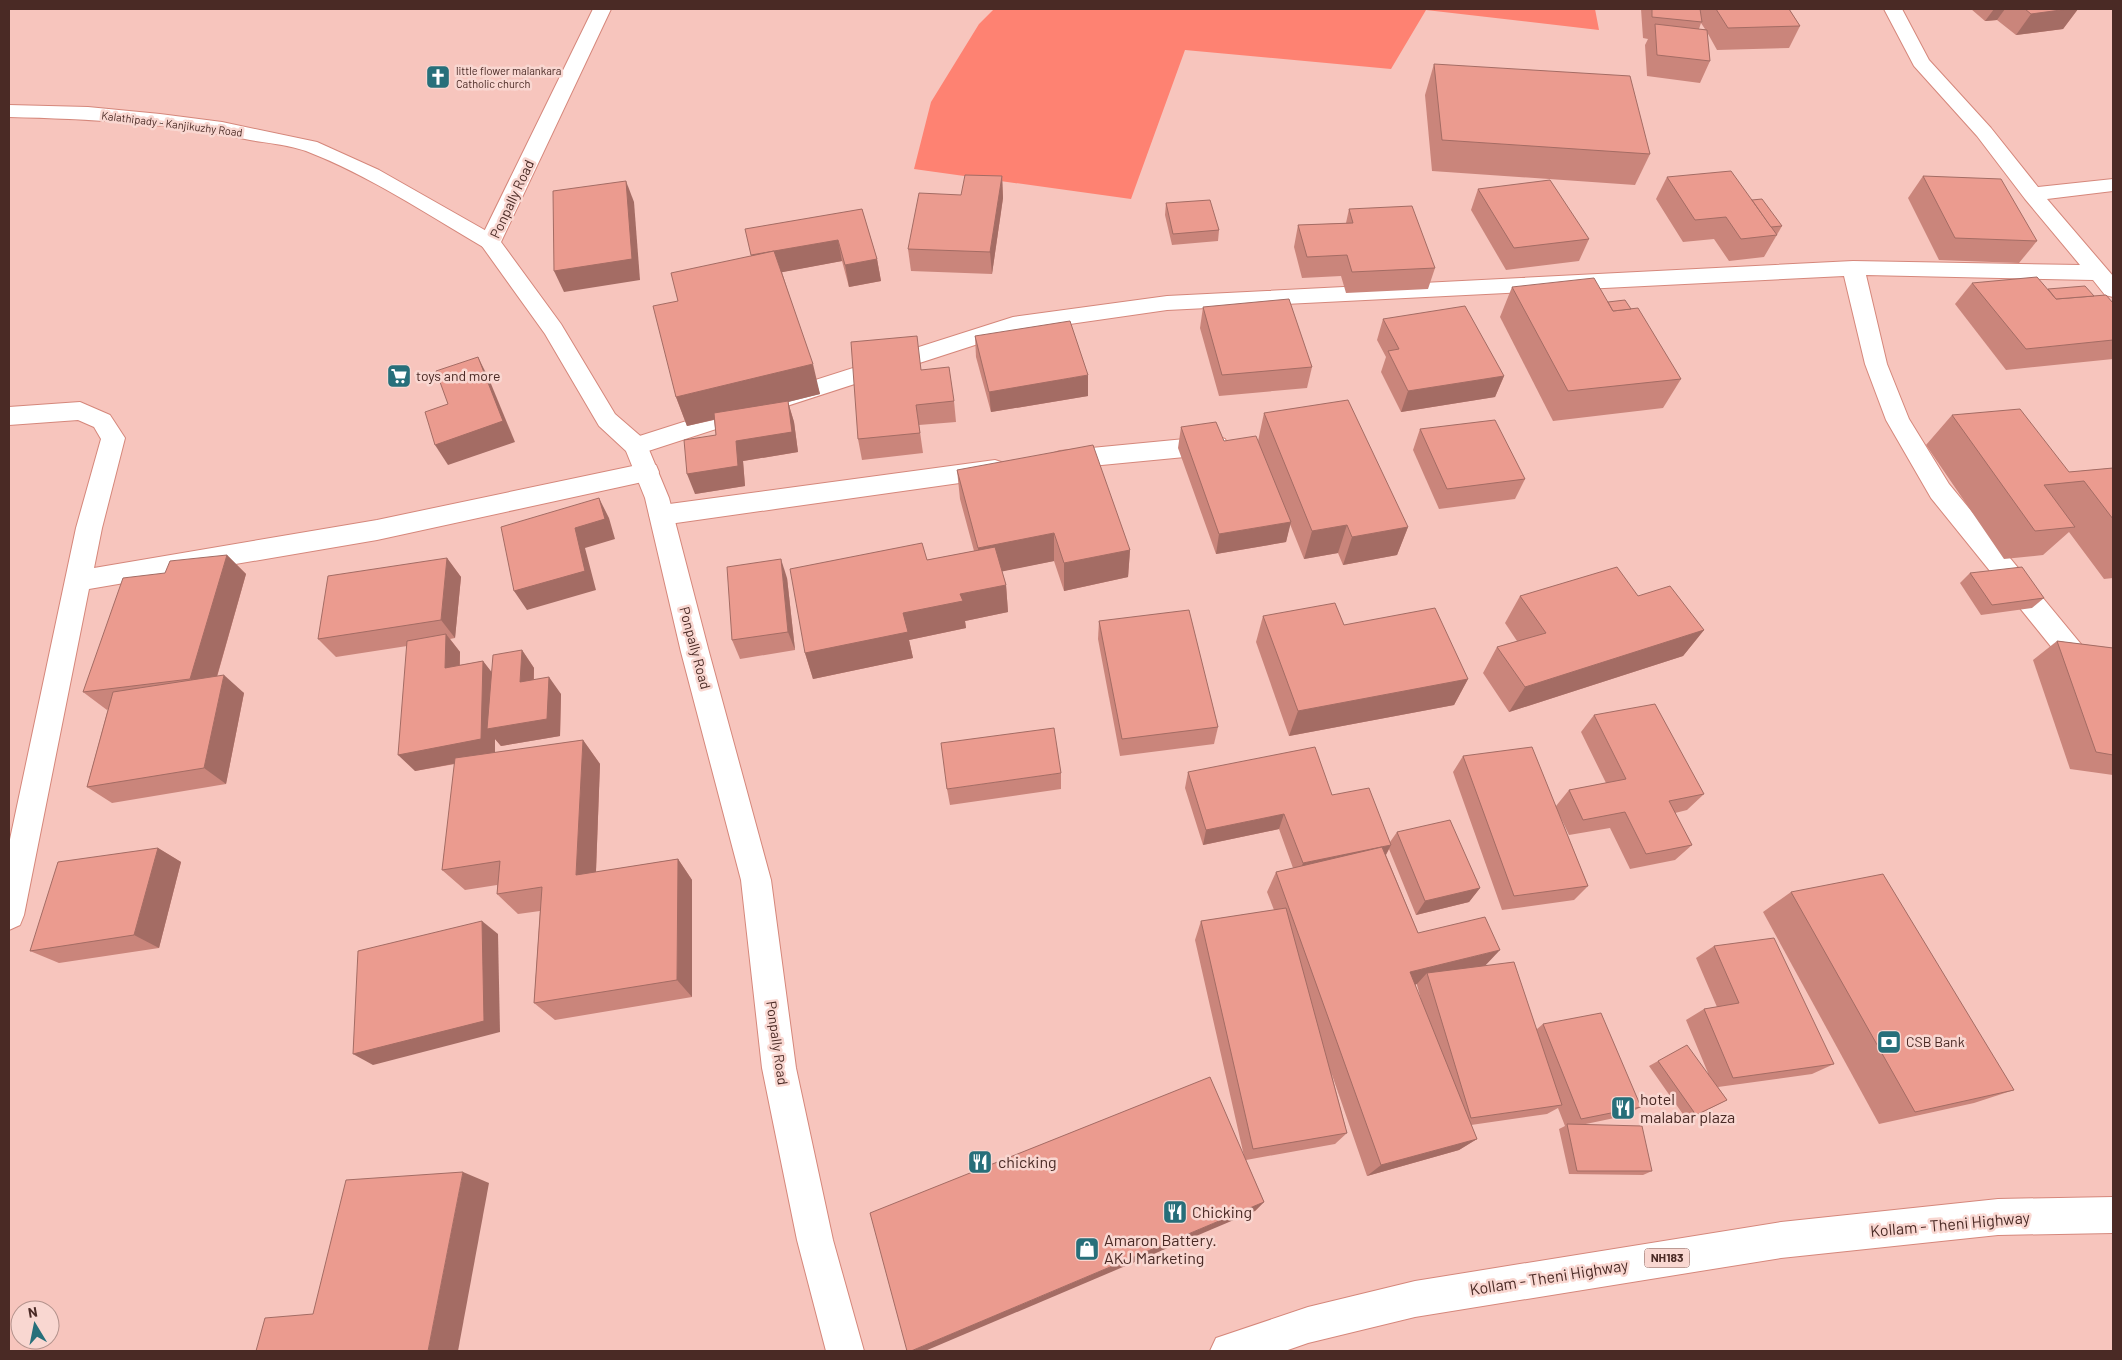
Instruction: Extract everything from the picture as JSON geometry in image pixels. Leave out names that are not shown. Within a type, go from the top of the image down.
[{"type":"main road","name":"Ponpally Road","points":[[602,9],[490,242],[553,329],[607,420],[636,446],[657,498],[692,642],[756,880],[779,1068],[815,1240],[845,1351]]},
{"type":"main road","points":[[1893,9],[1921,62],[1984,132],[2032,194],[2113,290]]},
{"type":"main road","name":"Kalathipady - Kanjikuzhy Road","points":[[9,111],[88,114],[169,121],[222,128],[310,146],[372,174],[490,242]]},
{"type":"main road","points":[[2032,194],[2113,185]]},
{"type":"main road","points":[[636,446],[1012,325],[1167,303],[1853,268],[2098,273]]},
{"type":"main road","points":[[1853,268],[1876,364],[1898,420],[1940,491],[2113,703]]},
{"type":"main road","points":[[9,416],[80,411],[102,421],[113,438],[89,528],[9,915]]},
{"type":"main road","points":[[662,515],[1093,456],[1240,442]]},
{"type":"main road","points":[[78,581],[377,530],[647,472]]},
{"type":"main road","name":"Kollam - Theni Highway","points":[[1229,1351],[1308,1325],[1415,1299],[1772,1242],[1998,1217],[2113,1215]]},
{"type":"shaded area","points":[[994,9],[1595,9],[1599,30],[1426,10],[1391,69],[1185,50],[1131,199],[914,169],[931,102],[979,24]]},
{"type":"building","points":[[1652,9],[1700,9],[1702,22],[1652,17]]},
{"type":"building","points":[[1716,9],[1789,9],[1800,26],[1728,28]]},
{"type":"building","points":[[2025,9],[2068,9],[2031,14]]},
{"type":"building","points":[[1655,24],[1707,30],[1710,61],[1657,55]]},
{"type":"building","points":[[1434,64],[1630,76],[1650,154],[1442,140]]},
{"type":"building","points":[[1731,171],[1777,235],[1741,239],[1726,217],[1695,220],[1667,177]]},
{"type":"building","points":[[965,175],[1002,176],[990,252],[908,249],[919,193],[961,195]]},
{"type":"building","points":[[1923,176],[2001,179],[2037,241],[1955,238]]},
{"type":"building","points":[[1550,180],[1589,239],[1514,248],[1478,189]]},
{"type":"building","points":[[626,181],[632,259],[554,271],[553,191]]},
{"type":"building","points":[[1762,199],[1782,226],[1771,227],[1752,200]]},
{"type":"building","points":[[1210,200],[1219,230],[1173,234],[1166,203]]},
{"type":"building","points":[[1412,206],[1435,268],[1352,272],[1347,255],[1307,257],[1298,225],[1353,223],[1349,209]]},
{"type":"building","points":[[862,209],[877,259],[845,265],[838,240],[751,255],[745,229]]},
{"type":"building","points":[[774,251],[813,364],[676,397],[653,306],[678,301],[671,273]]},
{"type":"building","points":[[2037,277],[2056,299],[2106,295],[2113,303],[2113,340],[2026,349],[1972,283]]},
{"type":"building","points":[[1594,278],[1613,311],[1638,308],[1681,379],[1568,391],[1512,287]]},
{"type":"building","points":[[2085,286],[2094,296],[2056,299],[2048,289]]},
{"type":"building","points":[[1289,299],[1312,367],[1222,375],[1203,307]]},
{"type":"building","points":[[1625,300],[1631,309],[1613,311],[1608,302]]},
{"type":"building","points":[[1465,306],[1504,376],[1408,391],[1388,351],[1399,349],[1383,319]]},
{"type":"building","points":[[1070,321],[1088,375],[989,392],[975,336]]},
{"type":"building","points":[[917,336],[921,370],[949,367],[954,401],[916,405],[920,433],[858,439],[851,342]]},
{"type":"building","points":[[478,357],[503,421],[435,445],[425,412],[448,404],[436,371]]},
{"type":"building","points":[[1348,400],[1408,527],[1352,537],[1347,525],[1312,531],[1264,413]]},
{"type":"building","points":[[788,401],[792,432],[736,441],[738,466],[687,474],[684,440],[716,435],[714,413]]},
{"type":"building","points":[[2020,409],[2069,472],[2113,468],[2113,519],[2084,481],[2044,485],[2075,527],[2035,531],[1952,415]]},
{"type":"building","points":[[1495,420],[1525,479],[1447,489],[1420,429]]},
{"type":"building","points":[[1216,422],[1224,441],[1256,436],[1291,522],[1219,534],[1181,427]]},
{"type":"building","points":[[1093,445],[1130,550],[1064,563],[1054,533],[978,548],[957,470]]},
{"type":"building","points":[[599,498],[605,519],[575,528],[585,571],[514,591],[501,527]]},
{"type":"building","points":[[922,543],[927,560],[995,547],[1006,585],[960,594],[963,601],[903,613],[908,632],[805,653],[790,569]]},
{"type":"building","points":[[227,555],[190,679],[83,692],[123,578],[165,573],[170,561]]},
{"type":"building","points":[[447,558],[441,620],[318,639],[328,576]]},
{"type":"building","points":[[781,559],[788,632],[732,640],[727,567]]},
{"type":"building","points":[[1617,567],[1638,596],[1670,586],[1704,630],[1525,687],[1497,647],[1546,633],[1520,596]]},
{"type":"building","points":[[2022,567],[2044,598],[1992,605],[1970,573]]},
{"type":"building","points":[[1335,603],[1344,625],[1435,608],[1468,679],[1298,711],[1263,616]]},
{"type":"building","points":[[1189,610],[1218,727],[1122,739],[1099,621]]},
{"type":"building","points":[[446,634],[445,668],[483,661],[481,739],[398,755],[407,641]]},
{"type":"building","points":[[2057,641],[2113,648],[2113,755],[2096,752]]},
{"type":"building","points":[[522,650],[520,682],[549,677],[547,719],[487,729],[493,655]]},
{"type":"building","points":[[224,675],[204,768],[87,787],[113,692]]},
{"type":"building","points":[[1655,704],[1704,794],[1669,801],[1692,845],[1646,854],[1625,812],[1583,820],[1569,790],[1626,779],[1594,715]]},
{"type":"building","points":[[1054,728],[1061,773],[947,789],[941,743]]},
{"type":"building","points":[[583,740],[576,875],[678,859],[677,980],[534,1003],[542,887],[497,894],[500,861],[442,870],[455,758]]},
{"type":"building","points":[[1315,747],[1332,795],[1369,788],[1391,845],[1303,863],[1284,814],[1206,830],[1188,772]]},
{"type":"building","points":[[1532,747],[1588,886],[1514,896],[1463,756]]},
{"type":"building","points":[[1450,820],[1480,888],[1425,901],[1397,832]]},
{"type":"building","points":[[1382,847],[1418,933],[1485,917],[1500,950],[1410,972],[1477,1139],[1381,1165],[1276,872]]},
{"type":"building","points":[[158,848],[134,935],[30,951],[58,862]]},
{"type":"building","points":[[1883,874],[2014,1090],[1915,1112],[1791,892]]},
{"type":"building","points":[[1286,908],[1347,1133],[1253,1149],[1201,921]]},
{"type":"building","points":[[482,921],[484,1021],[353,1054],[358,951]]},
{"type":"building","points":[[1774,938],[1834,1064],[1733,1078],[1704,1009],[1739,1003],[1714,946]]},
{"type":"building","points":[[1514,962],[1562,1105],[1471,1118],[1427,973]]},
{"type":"building","points":[[1601,1013],[1641,1107],[1581,1119],[1543,1024]]},
{"type":"building","points":[[1687,1045],[1727,1100],[1696,1115],[1658,1061]]},
{"type":"building","points":[[1210,1077],[1264,1202],[911,1351],[907,1351],[870,1213]]},
{"type":"building","points":[[1567,1124],[1642,1126],[1652,1171],[1577,1171]]},
{"type":"building","points":[[463,1172],[428,1351],[256,1351],[265,1318],[313,1314],[346,1180]]},
{"type":"place","name":"little flower malankara Catholic church","points":[[438,77]]},
{"type":"place","name":"toys and more","points":[[399,376]]},
{"type":"place","name":"CSB Bank","points":[[1889,1042]]},
{"type":"place","name":"hotel malabar plaza","points":[[1623,1108]]},
{"type":"place","name":"chicking","points":[[980,1162]]},
{"type":"place","name":"Chicking","points":[[1175,1212]]},
{"type":"place","name":"Amaron Battery. AKJ Marketing","points":[[1087,1249]]}]
